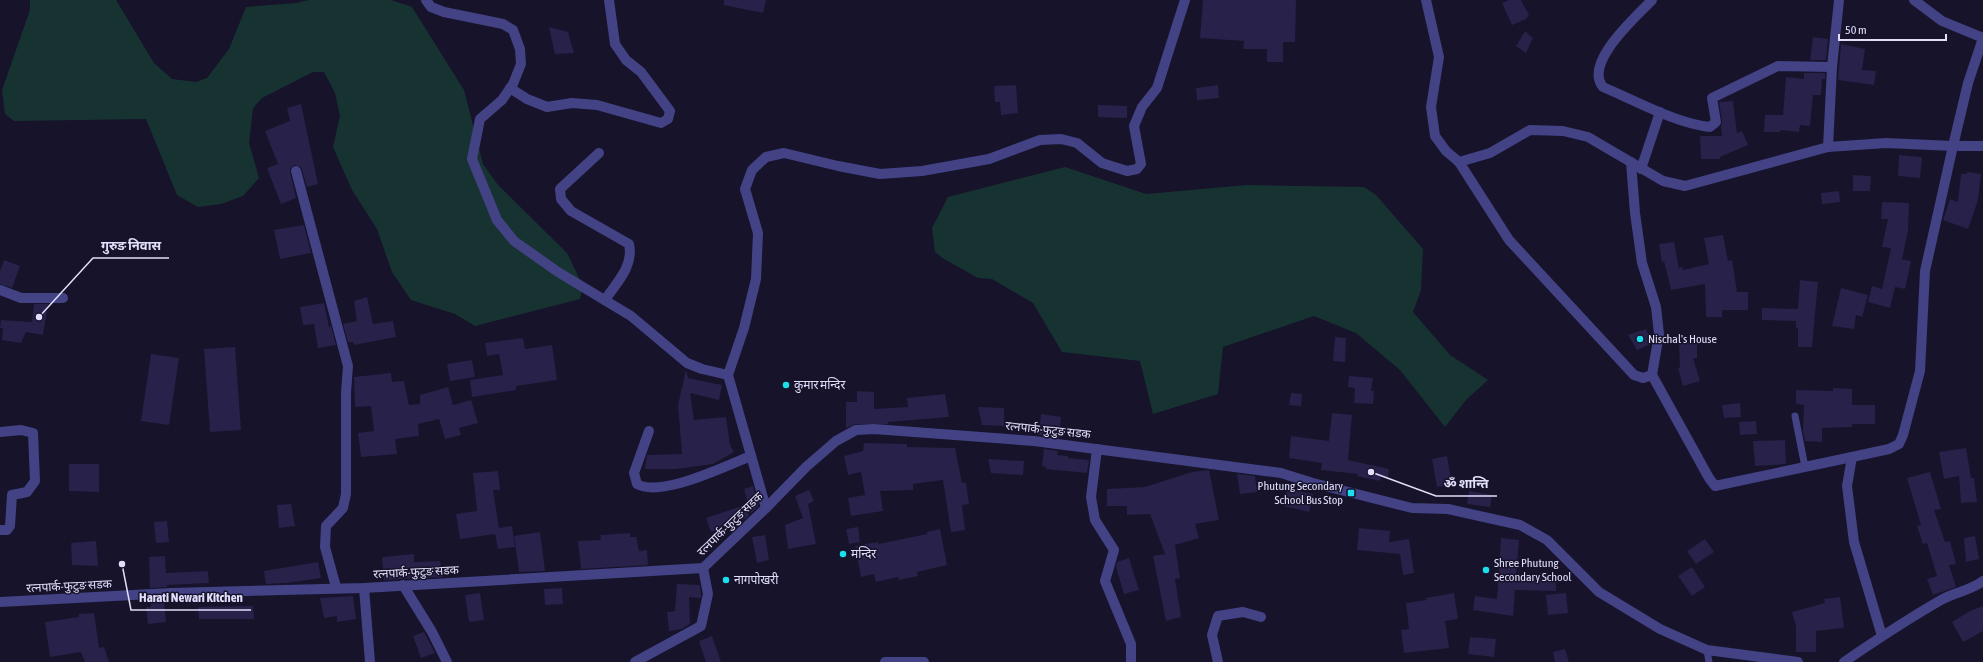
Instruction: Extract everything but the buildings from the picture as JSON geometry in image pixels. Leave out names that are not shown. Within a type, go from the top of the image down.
[{"type":"street","points":[[426,0],[431,7],[444,12],[503,24],[513,30],[520,49],[521,64],[510,88],[502,100],[480,118],[472,159],[497,220],[514,241],[558,272],[631,316],[687,363],[702,369],[728,375]]},
{"type":"street","points":[[510,88],[526,99],[547,107],[578,103],[597,105],[661,122],[668,119],[670,111],[660,96],[641,72],[626,60],[615,44],[609,0]]},
{"type":"street","points":[[766,508],[728,375],[744,328],[756,279],[758,233],[745,189],[752,170],[766,157],[784,153],[880,174],[922,171],[989,159],[1040,140],[1062,139],[1077,143],[1102,163],[1127,171],[1136,169],[1141,164],[1134,126],[1142,107],[1157,88],[1185,0]]},
{"type":"street","points":[[1426,0],[1438,57],[1431,107],[1435,136],[1446,151],[1459,162],[1509,240],[1634,375],[1643,378],[1652,375]]},
{"type":"street","points":[[1652,0],[1616,39],[1605,54],[1597,74],[1598,81],[1603,87],[1660,112],[1700,126],[1710,127],[1716,122],[1712,98],[1778,66],[1832,67]]},
{"type":"street","points":[[1828,147],[1832,67],[1839,0]]},
{"type":"street","points":[[1632,162],[1635,213],[1642,263],[1656,307],[1659,334],[1652,375],[1709,478],[1715,486],[1889,449],[1899,444],[1903,435],[1920,370],[1925,271],[1968,83],[1983,38],[1942,21],[1914,0]]},
{"type":"street","points":[[1641,169],[1660,112]]},
{"type":"street","points":[[1459,162],[1490,153],[1530,130],[1563,131],[1588,136],[1663,181],[1685,186],[1828,147],[1886,143],[1983,146]]},
{"type":"street","points":[[599,153],[560,189],[561,199],[571,211],[629,244],[631,254],[629,264],[605,300]]},
{"type":"street","points":[[296,171],[348,366],[346,393],[346,494],[343,508],[326,526],[325,547],[336,587]]},
{"type":"street","points":[[0,290],[21,298],[63,298]]},
{"type":"street","name":"रत्नपार्क-फुटुङ सडक","points":[[0,602],[336,587],[364,588],[703,568],[766,508],[806,466],[836,441],[856,430],[874,429],[1004,438],[1281,472],[1351,493],[1412,508],[1448,509],[1520,525],[1547,540],[1599,592],[1660,629],[1707,650],[1798,662]]},
{"type":"street","points":[[0,432],[22,430],[33,434],[35,481],[27,492],[12,495],[10,526],[7,530],[0,530]]},
{"type":"street","points":[[649,431],[634,473],[637,484],[642,487],[677,485],[751,456]]},
{"type":"street","points":[[1097,449],[1091,497],[1094,520],[1114,550],[1105,581],[1132,644],[1131,662]]},
{"type":"street","points":[[1852,457],[1847,486],[1854,542],[1882,636]]},
{"type":"street","points":[[635,662],[701,626],[708,594],[703,568]]},
{"type":"street","points":[[1844,662],[1882,636],[1943,599],[1972,589],[1983,581]]},
{"type":"street","points":[[403,585],[432,632],[447,662]]},
{"type":"street","points":[[364,588],[370,662]]},
{"type":"street","points":[[1218,662],[1212,635],[1218,616],[1243,612],[1261,617]]},
{"type":"street","points":[[885,662],[924,662]]},
{"type":"lane","points":[[1795,416],[1805,467]]},
{"type":"lane","points":[[1707,650],[1709,662]]},
{"type":"green space","points":[[30,0],[116,0],[154,63],[172,79],[196,82],[207,78],[229,49],[246,7],[296,3],[309,0],[391,0],[412,7],[464,90],[483,164],[498,185],[567,253],[583,286],[580,299],[475,326],[455,314],[411,300],[392,272],[377,229],[352,190],[333,147],[340,116],[335,93],[324,72],[313,72],[262,98],[253,108],[249,143],[259,178],[243,196],[221,204],[198,207],[177,195],[146,119],[14,121],[5,114],[2,90],[30,10]]},
{"type":"green space","points":[[1065,167],[1146,194],[1247,185],[1364,187],[1376,195],[1423,249],[1421,290],[1413,312],[1450,355],[1488,380],[1466,400],[1445,427],[1400,370],[1356,333],[1314,316],[1223,347],[1218,394],[1153,414],[1140,361],[1062,352],[1033,303],[992,279],[978,278],[944,259],[935,252],[932,228],[948,197]]},
{"type":"place","name":"गुरुङ निवास","points":[[39,317]]},
{"type":"place","name":"Nischal's House","points":[[1640,339]]},
{"type":"place","name":"कुमार मन्दिर","points":[[786,385]]},
{"type":"place","name":"ॐ शान्ति","points":[[1371,472]]},
{"type":"place","name":"Phutung Secondary School Bus Stop","points":[[1351,493]]},
{"type":"place","name":"मन्दिर","points":[[843,554]]},
{"type":"place","name":"Harati Newari Kitchen","points":[[122,564]]},
{"type":"place","name":"Shree Phutung Secondary School","points":[[1486,570]]},
{"type":"place","name":"नागपोखरी","points":[[726,580]]}]
